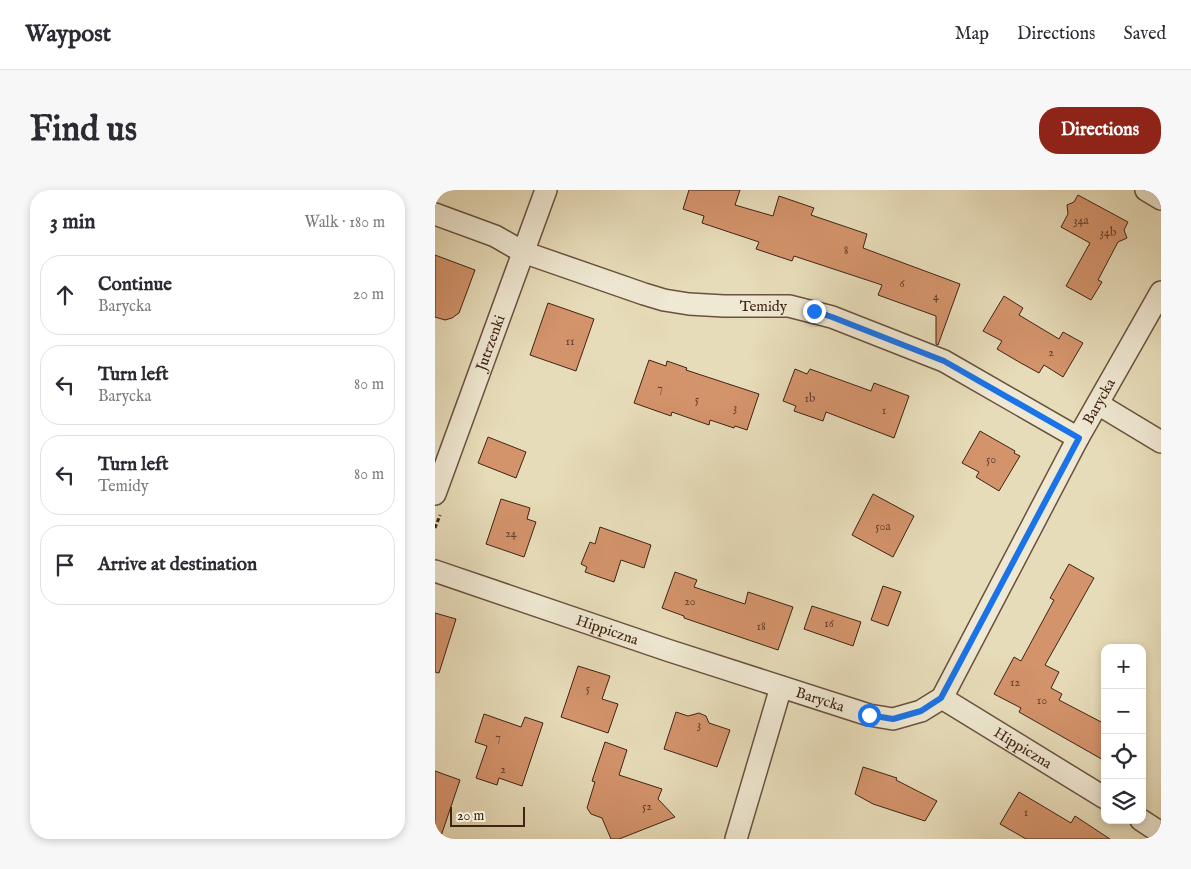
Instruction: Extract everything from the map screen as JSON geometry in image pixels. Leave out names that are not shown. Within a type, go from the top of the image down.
[{"type":"street","name":"Jutrzenki","points":[[435,494],[546,190]]},
{"type":"street","points":[[1146,190],[1161,199]]},
{"type":"street","name":"Temidy","points":[[435,214],[495,236],[523,252],[664,300],[689,304],[725,306],[789,306],[832,317],[944,361],[1079,438]]},
{"type":"street","name":"Barycka","points":[[736,839],[781,687],[869,715],[893,719],[921,711],[941,698],[1079,438],[1161,292]]},
{"type":"street","points":[[1098,404],[1161,442]]},
{"type":"street","name":"Hippiczna","points":[[435,571],[781,687]]},
{"type":"street","name":"Hippiczna","points":[[941,698],[1101,796]]},
{"type":"street","points":[[1146,823],[1161,833]]},
{"type":"building","points":[[689,190],[740,190],[735,205],[773,216],[779,196],[814,208],[811,215],[867,234],[863,248],[960,284],[938,345],[936,344],[936,316],[878,295],[882,285],[794,256],[792,261],[756,249],[759,242],[702,223],[704,216],[683,209]]},
{"type":"building","points":[[1078,195],[1128,222],[1124,230],[1127,238],[1118,242],[1098,280],[1102,282],[1091,300],[1066,286],[1090,243],[1061,227],[1068,214],[1067,205],[1074,202]]},
{"type":"building","points":[[435,255],[475,270],[459,313],[445,320],[435,317]]},
{"type":"building","points":[[1004,296],[1023,308],[1019,315],[1059,339],[1063,332],[1083,343],[1063,377],[1044,365],[1039,373],[1019,362],[997,349],[1002,341],[983,331]]},
{"type":"building","points":[[548,303],[594,319],[576,371],[530,355]]},
{"type":"building","points":[[649,360],[666,366],[667,361],[687,368],[686,370],[759,394],[747,430],[710,420],[709,425],[672,412],[671,416],[634,403]]},
{"type":"building","points":[[795,369],[807,374],[810,369],[871,391],[874,383],[909,396],[894,438],[826,412],[823,421],[794,411],[796,406],[783,401]]},
{"type":"building","points":[[980,431],[1015,451],[1014,453],[1020,456],[999,491],[976,477],[979,472],[962,463]]},
{"type":"building","points":[[488,437],[526,452],[516,478],[478,463]]},
{"type":"building","points":[[873,494],[914,516],[893,557],[852,535]]},
{"type":"building","points":[[501,499],[530,508],[527,519],[536,522],[524,557],[486,544]]},
{"type":"building","points":[[600,527],[651,545],[644,568],[621,560],[614,582],[585,572],[587,567],[581,564],[590,542],[595,544]]},
{"type":"building","points":[[1069,564],[1094,578],[1045,665],[1059,672],[1051,688],[1062,694],[1059,700],[1101,722],[1101,759],[1019,712],[1021,708],[994,694],[1014,657],[1021,661],[1054,600],[1050,598]]},
{"type":"building","points":[[675,572],[697,580],[694,587],[745,604],[748,592],[793,607],[778,650],[684,618],[684,616],[662,608]]},
{"type":"building","points":[[883,586],[901,592],[888,626],[871,620]]},
{"type":"building","points":[[812,606],[861,622],[853,646],[804,629]]},
{"type":"building","points":[[435,613],[456,619],[439,673],[435,672]]},
{"type":"building","points":[[578,666],[610,676],[602,699],[618,704],[608,733],[561,717]]},
{"type":"building","points":[[676,712],[688,716],[699,713],[706,716],[709,723],[730,730],[717,767],[664,749]]},
{"type":"building","points":[[484,714],[521,727],[525,717],[543,723],[522,786],[499,778],[497,785],[476,778],[487,746],[475,742]]},
{"type":"building","points":[[605,742],[627,750],[619,775],[662,789],[658,799],[675,817],[619,839],[611,839],[602,818],[591,814],[587,808],[595,782],[592,781]]},
{"type":"building","points":[[863,767],[897,778],[896,780],[937,801],[925,821],[873,804],[855,794]]},
{"type":"building","points":[[435,771],[460,780],[440,839],[435,839]]},
{"type":"building","points":[[1019,792],[1071,823],[1075,816],[1110,839],[1026,839],[1000,824]]},
{"type":"route","points":[[814,311],[944,361],[1079,438],[1039,510],[941,698],[921,711],[893,719],[869,715]]}]
